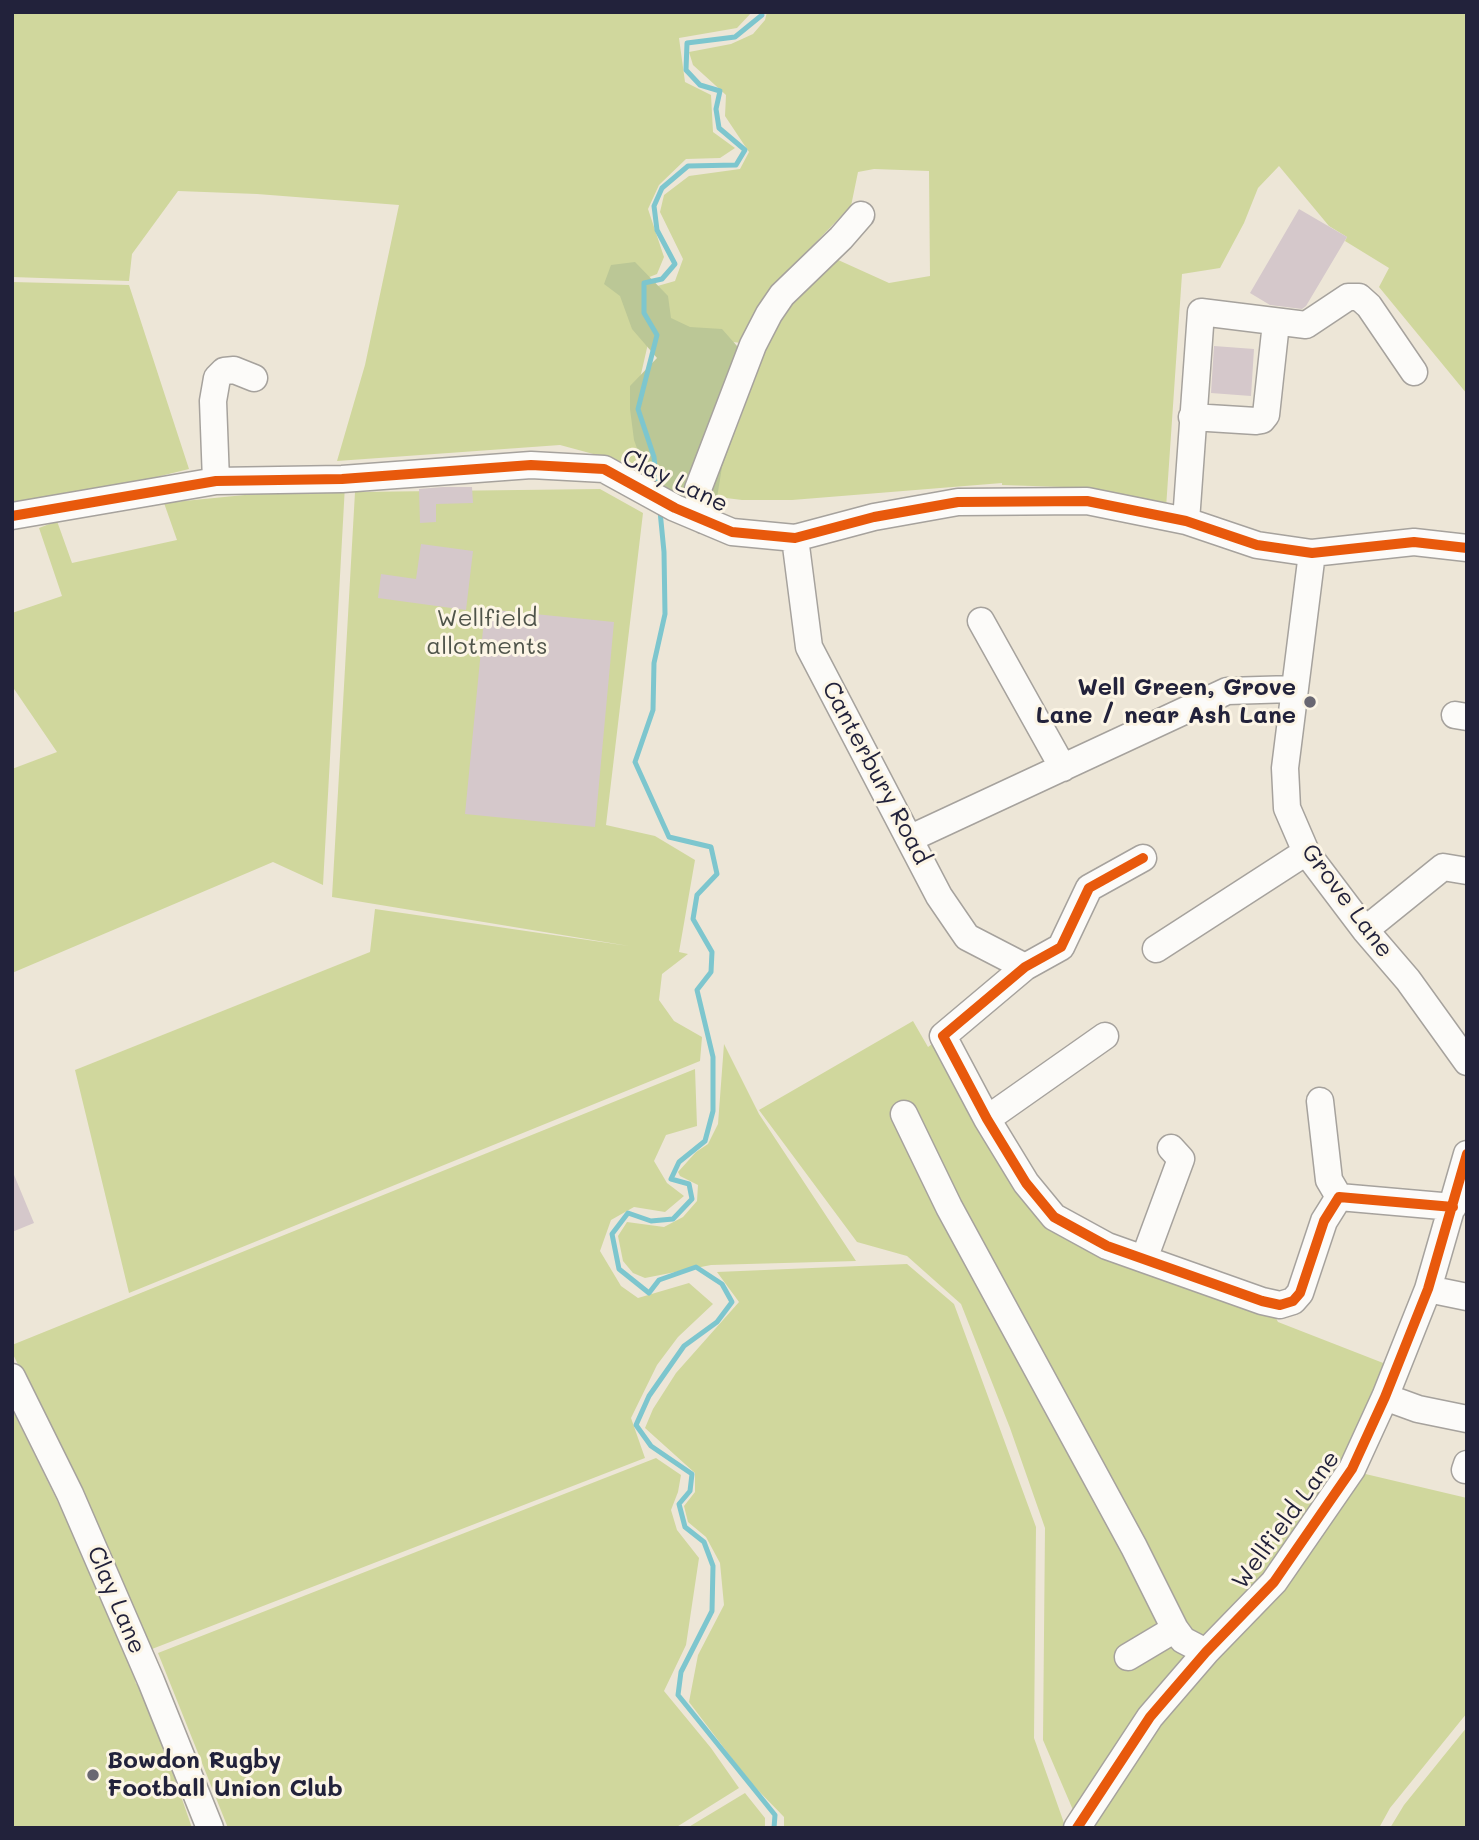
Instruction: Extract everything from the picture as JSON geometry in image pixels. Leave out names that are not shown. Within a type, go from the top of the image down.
[{"type":"street","points":[[703,520],[698,489],[745,366],[769,314],[782,295],[861,215]]},
{"type":"street","points":[[1186,521],[1201,312],[1306,326],[1348,297],[1359,297],[1369,306],[1414,372]]},
{"type":"street","points":[[1192,417],[1262,420],[1266,415],[1276,323]]},
{"type":"street","points":[[216,481],[213,401],[217,378],[224,371],[234,370],[254,378]]},
{"type":"street","name":"Clay Lane","points":[[12,516],[216,481],[342,479],[531,465],[604,469],[674,508],[732,533],[795,538],[874,517],[958,502],[1087,501],[1186,521],[1257,545],[1312,552],[1414,542],[1467,548]]},
{"type":"street","name":"Canterbury Road","points":[[795,538],[809,647],[939,896],[967,937],[1025,967]]},
{"type":"street","name":"Grove Lane","points":[[1312,552],[1285,768],[1287,808],[1306,852],[1365,930],[1408,980],[1467,1062]]},
{"type":"street","points":[[981,621],[1063,768]]},
{"type":"street","points":[[911,838],[1227,691],[1293,689]]},
{"type":"street","points":[[1156,949],[1306,852]]},
{"type":"street","points":[[1143,858],[1089,888],[1062,947],[1025,967],[943,1036],[987,1119],[1026,1182],[1054,1217],[1107,1246],[1280,1305],[1293,1301],[1300,1293],[1324,1221],[1339,1197]]},
{"type":"street","points":[[1365,930],[1443,867],[1467,871]]},
{"type":"street","points":[[987,1119],[1105,1036]]},
{"type":"street","points":[[1320,1101],[1329,1180],[1339,1197]]},
{"type":"street","points":[[904,1114],[949,1207],[1134,1547],[1175,1629],[1183,1640],[1206,1653]]},
{"type":"street","points":[[1144,1259],[1181,1160],[1171,1148]]},
{"type":"street","name":"Wellfield Lane","points":[[1077,1828],[1150,1717],[1274,1582],[1352,1469],[1385,1397],[1428,1289],[1467,1154]]},
{"type":"street","points":[[1339,1197],[1453,1207]]},
{"type":"street","points":[[1428,1289],[1467,1297]]},
{"type":"street","name":"Clay Lane","points":[[12,1377],[70,1494],[151,1681],[210,1828]]},
{"type":"street","points":[[1385,1397],[1418,1409],[1467,1419]]},
{"type":"street","points":[[1128,1657],[1175,1629]]},
{"type":"green space","points":[[12,12],[752,12],[737,28],[679,38],[685,82],[711,95],[713,132],[735,148],[720,158],[686,159],[659,185],[648,209],[664,257],[657,274],[637,282],[650,335],[632,413],[649,469],[560,445],[337,461],[365,365],[399,205],[178,191],[132,254],[129,281],[12,277]]},
{"type":"green space","points":[[767,12],[1467,12],[1467,394],[1379,287],[1389,268],[1345,241],[1347,237],[1329,226],[1279,166],[1258,188],[1244,223],[1220,268],[1182,274],[1166,508],[1125,495],[1002,483],[792,500],[718,497],[714,485],[740,419],[771,325],[786,305],[836,259],[889,283],[930,276],[929,171],[874,169],[858,172],[851,206],[789,270],[743,343],[686,338],[647,289],[675,281],[683,259],[660,212],[664,195],[689,176],[740,169],[749,152],[725,116],[726,95],[693,65],[689,52],[731,44],[753,34],[765,20]]},
{"type":"green space","points":[[635,262],[668,296],[671,318],[690,327],[722,329],[737,346],[758,349],[738,424],[722,467],[716,504],[679,495],[647,476],[634,440],[630,386],[657,358],[632,329],[620,296],[604,284],[611,265]]},
{"type":"green space","points":[[12,282],[129,285],[189,469],[35,507],[12,510]]},
{"type":"green space","points":[[345,485],[323,885],[273,862],[12,973],[12,769],[57,752],[12,686],[12,613],[62,596],[39,528],[57,521],[72,563],[177,540],[164,503]]},
{"type":"green space","name":"Wellfield allotments","points":[[600,489],[643,513],[606,825],[655,836],[695,860],[679,952],[688,954],[662,974],[659,1000],[674,1021],[702,1037],[700,1061],[129,1293],[75,1070],[370,952],[375,909],[629,946],[332,897],[355,492]]},
{"type":"green space","points":[[913,1021],[928,1047],[943,1036],[1054,1218],[1270,1307],[1278,1322],[1396,1368],[1352,1469],[1079,1824],[1043,1740],[1045,1528],[1010,1428],[961,1304],[907,1256],[857,1242],[759,1110]]},
{"type":"green space","points":[[724,1044],[759,1114],[856,1261],[711,1265],[645,1278],[633,1273],[623,1261],[618,1236],[627,1222],[664,1227],[683,1217],[697,1201],[698,1185],[680,1176],[678,1172],[696,1152],[708,1144],[718,1124]]},
{"type":"green space","points":[[695,1069],[697,1126],[666,1135],[654,1161],[667,1183],[684,1196],[665,1212],[634,1207],[611,1220],[600,1251],[621,1286],[638,1298],[689,1283],[713,1304],[678,1337],[657,1365],[631,1418],[645,1458],[152,1649],[12,1352],[12,1345]]},
{"type":"green space","points":[[907,1264],[954,1304],[1036,1527],[1034,1738],[1064,1823],[1062,1828],[784,1828],[784,1817],[750,1782],[689,1702],[698,1655],[724,1605],[720,1563],[706,1537],[688,1522],[684,1506],[695,1492],[695,1473],[645,1428],[653,1409],[676,1373],[739,1302],[717,1272]]},
{"type":"green space","points":[[12,1409],[80,1547],[133,1668],[136,1684],[139,1684],[161,1738],[192,1828],[12,1828]]},
{"type":"green space","points":[[656,1458],[681,1475],[671,1510],[677,1530],[699,1558],[686,1645],[664,1691],[711,1748],[739,1788],[675,1828],[228,1828],[158,1653]]},
{"type":"green space","points":[[1357,1472],[1467,1498],[1467,1713],[1390,1808],[1379,1828],[1090,1828],[1155,1724]]},
{"type":"green space","points":[[1467,1727],[1467,1828],[1390,1828],[1404,1805]]},
{"type":"green space","points":[[745,1793],[765,1818],[765,1828],[687,1828]]},
{"type":"building","points":[[1299,209],[1347,237],[1306,306],[1302,309],[1270,305],[1250,293]]},
{"type":"building","points":[[1214,346],[1254,349],[1251,396],[1211,393]]},
{"type":"building","points":[[472,487],[473,503],[436,504],[436,522],[420,523],[419,489]]},
{"type":"building","points":[[421,544],[473,551],[466,610],[378,598],[381,574],[416,579]]},
{"type":"building","points":[[485,609],[614,622],[595,827],[465,814]]},
{"type":"building","points":[[12,1170],[34,1223],[12,1232]]},
{"type":"waterway","points":[[657,487],[654,457],[638,409],[657,335],[644,313],[644,283],[662,279],[675,264],[657,230],[654,206],[662,188],[688,166],[736,165],[745,150],[719,128],[716,109],[720,91],[700,85],[686,70],[687,43],[735,37],[762,15],[761,12]]},
{"type":"waterway","points":[[660,511],[665,614],[654,663],[653,710],[635,762],[669,837],[711,847],[717,874],[697,895],[693,919],[712,952],[711,972],[697,990],[713,1057],[713,1111],[705,1141],[679,1162],[671,1179],[689,1184],[692,1199],[673,1219],[651,1221],[628,1213],[612,1234],[619,1269],[649,1293],[659,1280],[696,1267],[722,1284],[732,1302],[717,1322],[684,1346],[649,1396],[636,1425],[651,1446],[692,1474],[690,1491],[679,1504],[685,1527],[704,1542],[713,1566],[712,1611],[681,1672],[678,1695],[775,1815],[774,1828]]},
{"type":"cycle path","points":[[12,516],[216,481],[342,479],[531,465],[604,469],[675,508],[732,532],[795,538],[874,517],[958,502],[1087,501],[1186,521],[1257,545],[1312,553],[1414,542],[1467,548]]},
{"type":"cycle path","points":[[1143,858],[1089,888],[1061,947],[1025,967],[943,1036],[987,1119],[1026,1183],[1054,1217],[1107,1246],[1280,1305],[1293,1301],[1300,1293],[1324,1221],[1339,1197],[1453,1207]]},
{"type":"cycle path","points":[[1077,1828],[1150,1717],[1206,1652],[1274,1582],[1352,1469],[1385,1397],[1428,1289],[1467,1154]]},
{"type":"place","name":"Well Green, Grove Lane / near Ash Lane","points":[[1310,702]]},
{"type":"place","name":"Bowdon Rugby Football Union Club","points":[[93,1775]]}]
